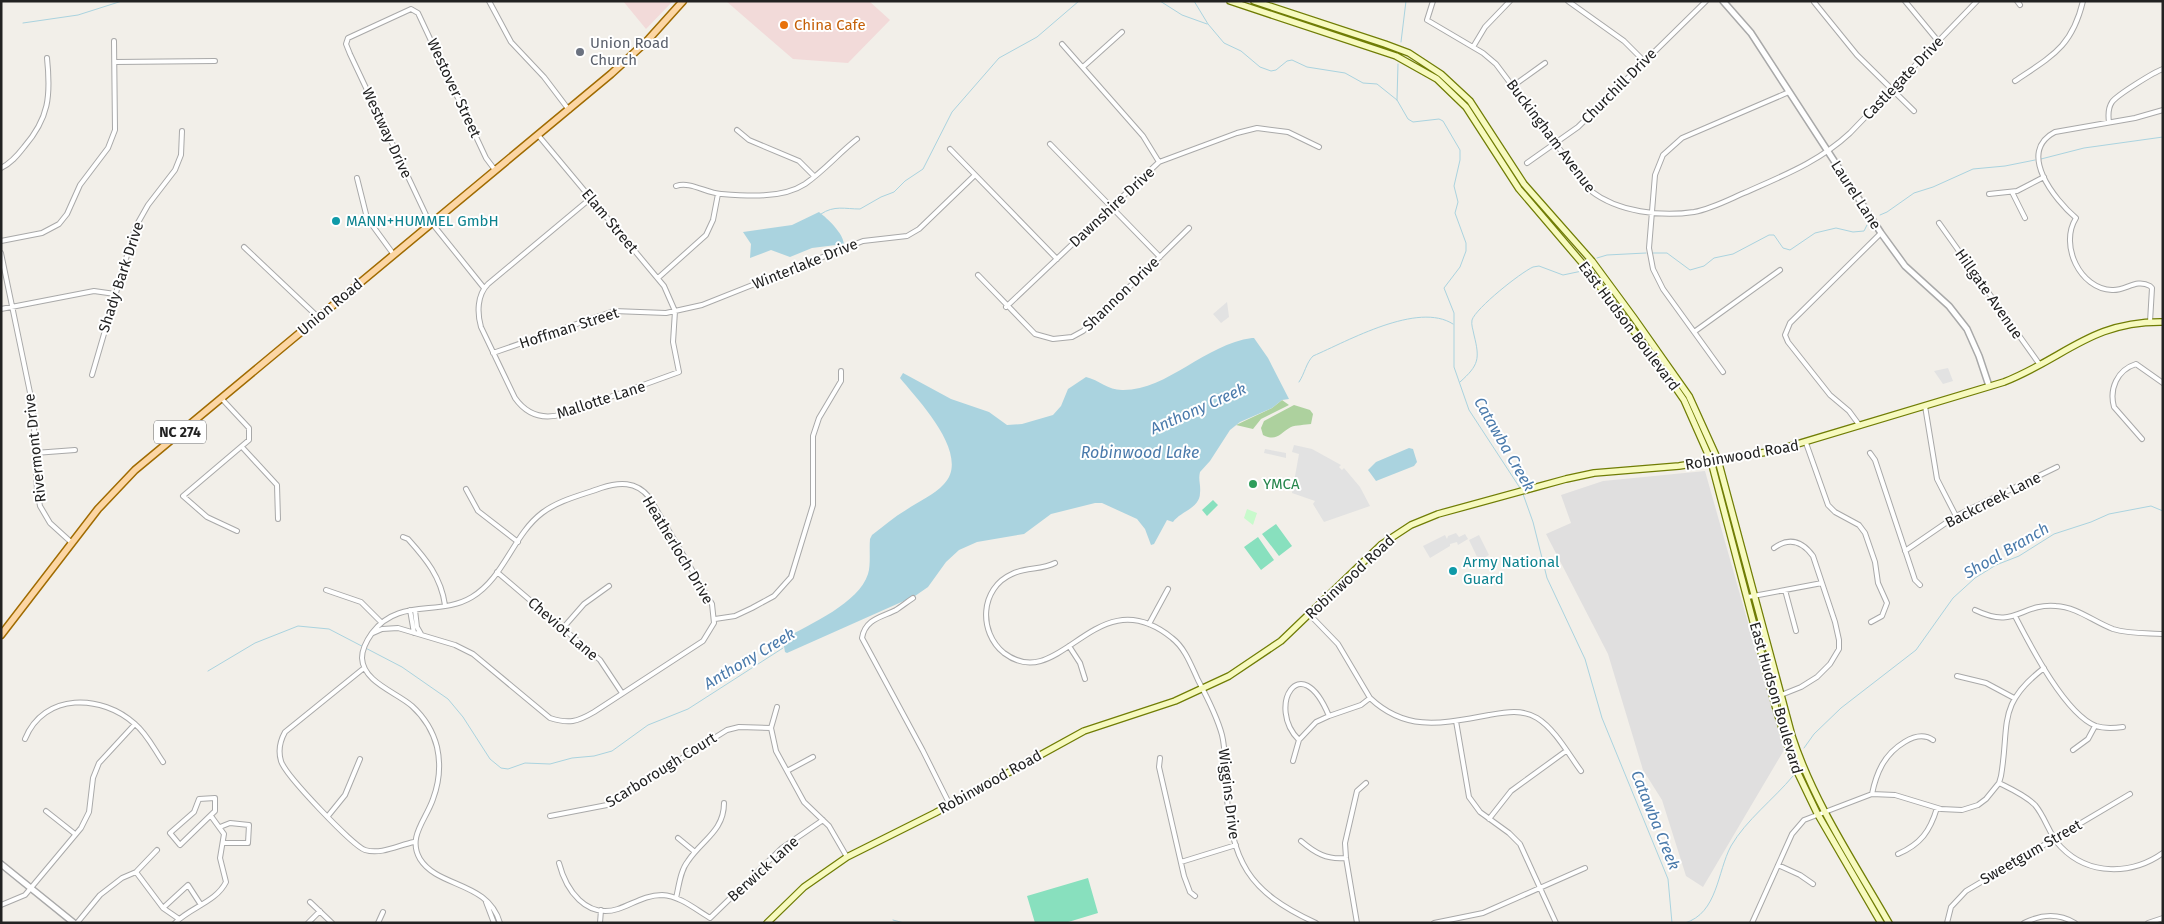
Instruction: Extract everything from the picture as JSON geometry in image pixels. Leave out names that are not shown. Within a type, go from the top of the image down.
[{"type":"main road","name":"Union Road","points":[[1,635],[72,543],[124,480],[569,110],[629,58],[683,1]]},
{"type":"main road","name":"East Hudson Boulevard","points":[[1230,1],[1396,56],[1437,79],[1458,99],[1519,189],[1583,264],[1664,371],[1684,400],[1711,461],[1796,748],[1810,784],[1889,923]]},
{"type":"main road","name":"East Hudson Boulevard","points":[[1254,1],[1403,51],[1431,66],[1456,87],[1478,113],[1524,184],[1592,261],[1669,366],[1689,396],[1718,460],[1773,695],[1794,764],[1817,814],[1880,923]]},
{"type":"main road","name":"Robinwood Road","points":[[767,923],[804,886],[847,857],[950,805],[1084,731],[1203,690],[1266,653],[1310,615],[1369,556],[1397,533],[1438,514],[1594,472],[1678,466],[1774,451],[1806,443],[2017,377],[2089,336],[2122,326],[2163,322]]},
{"type":"main road","points":[[1773,695],[1781,695]]},
{"type":"street","points":[[489,1],[511,42],[544,76],[569,110]]},
{"type":"street","name":"Buckingham Avenue","points":[[1433,1],[1427,20],[1473,47],[1496,64],[1583,182],[1598,197],[1628,209],[1683,213],[1710,208],[1785,175],[1828,153]]},
{"type":"street","points":[[1473,47],[1490,22],[1510,1]]},
{"type":"street","points":[[1568,1],[1624,41],[1643,60]]},
{"type":"street","name":"Churchill Drive","points":[[1527,163],[1555,145],[1590,116],[1643,60],[1706,1]]},
{"type":"street","name":"Laurel Lane","points":[[1723,1],[1751,33],[1881,233],[1906,266],[1949,306],[1966,328],[1980,356],[1988,386]]},
{"type":"street","points":[[1906,1],[1938,41]]},
{"type":"street","name":"Castlegate Drive","points":[[1828,153],[1892,90],[1977,1]]},
{"type":"street","points":[[2015,81],[2067,41],[2076,27],[2083,1]]},
{"type":"street","points":[[1814,2],[1857,55],[1914,111]]},
{"type":"street","name":"Westway Drive","points":[[411,9],[350,36],[346,42],[431,223],[484,288]]},
{"type":"street","name":"Westover Street","points":[[411,9],[418,13],[421,18],[486,158],[495,170]]},
{"type":"street","points":[[1083,67],[1122,32]]},
{"type":"street","points":[[1,241],[29,236],[59,224],[67,214],[80,184],[108,148],[114,134],[114,41]]},
{"type":"street","points":[[1062,44],[1143,136],[1159,162]]},
{"type":"street","points":[[1,168],[12,161],[29,141],[46,114],[48,101],[47,58]]},
{"type":"street","points":[[115,62],[215,60]]},
{"type":"street","points":[[1513,86],[1545,63]]},
{"type":"street","points":[[2109,122],[2109,108],[2114,100],[2152,73],[2163,68]]},
{"type":"street","points":[[1722,372],[1662,289],[1653,270],[1649,248],[1651,211],[1658,167],[1671,146],[1682,138],[1789,92]]},
{"type":"street","points":[[2150,322],[2152,288],[2150,286],[2137,283],[2118,290],[2106,289],[2079,271],[2073,260],[2071,247],[2071,227],[2076,218],[2058,201],[2044,177],[2038,158],[2041,145],[2049,135],[2061,130],[2135,118],[2163,110]]},
{"type":"street","name":"Dawnshire Drive","points":[[1006,307],[1159,162],[1237,133],[1257,128],[1288,132],[1319,148]]},
{"type":"street","points":[[738,130],[749,140],[799,161],[814,176]]},
{"type":"street","name":"Shady Bark Drive","points":[[92,375],[115,294],[140,218],[173,174],[179,162],[182,131]]},
{"type":"street","name":"Elam Street","points":[[537,135],[658,278],[671,299],[675,310]]},
{"type":"street","points":[[676,186],[686,185],[718,194],[780,193],[800,187],[857,139]]},
{"type":"street","points":[[1050,144],[1160,257]]},
{"type":"street","points":[[950,149],[1057,259]]},
{"type":"street","name":"Winterlake Drive","points":[[675,310],[712,302],[863,241],[907,236],[919,229],[975,175]]},
{"type":"street","points":[[1989,194],[2012,192],[2044,177]]},
{"type":"street","points":[[357,178],[363,195],[367,218],[394,255]]},
{"type":"street","points":[[2012,192],[2025,218]]},
{"type":"street","points":[[658,278],[706,235],[712,220],[718,194]]},
{"type":"street","points":[[484,288],[591,198]]},
{"type":"street","name":"Hillgate Avenue","points":[[1939,223],[2040,365]]},
{"type":"street","name":"Shannon Drive","points":[[978,276],[1030,330],[1041,337],[1059,339],[1072,337],[1094,320],[1189,228]]},
{"type":"street","points":[[1860,426],[1849,411],[1835,401],[1810,370],[1788,342],[1786,334],[1790,323],[1881,233]]},
{"type":"street","points":[[244,246],[318,317]]},
{"type":"street","name":"Rivermont Drive","points":[[1,253],[33,407],[37,490],[42,511],[50,523],[72,543]]},
{"type":"street","points":[[1694,332],[1780,270]]},
{"type":"street","name":"Mallotte Lane","points":[[484,288],[479,302],[478,316],[493,353],[519,404],[537,416],[557,416],[678,372],[673,342],[675,310]]},
{"type":"street","points":[[1,309],[94,291],[115,294]]},
{"type":"street","name":"Hoffman Street","points":[[493,353],[614,310],[653,313],[675,310]]},
{"type":"street","points":[[2142,439],[2114,407],[2114,384],[2122,372],[2136,364],[2163,383]]},
{"type":"street","points":[[714,619],[735,616],[774,596],[791,577],[813,505],[813,436],[819,418],[841,381],[841,371]]},
{"type":"street","points":[[221,398],[250,430],[249,440],[242,448],[183,496],[207,517],[236,531]]},
{"type":"street","points":[[1925,406],[1937,479],[1956,516]]},
{"type":"street","points":[[1806,443],[1826,500],[1835,512],[1859,525],[1868,541],[1878,583],[1887,603],[1882,616],[1871,622]]},
{"type":"street","points":[[242,448],[277,485],[278,519]]},
{"type":"street","points":[[35,453],[75,450]]},
{"type":"street","points":[[1870,453],[1875,460],[1915,580],[1920,586]]},
{"type":"street","name":"Backcreek Lane","points":[[1905,551],[1956,516],[2057,467]]},
{"type":"street","name":"Heatherloch Drive","points":[[364,668],[362,654],[373,633],[382,622],[400,612],[461,602],[474,596],[496,572],[534,520],[551,507],[616,484],[634,486],[646,492],[712,604],[714,619],[711,631],[703,641],[582,719],[566,722],[550,718],[473,654],[455,645],[421,634],[392,628],[373,633]]},
{"type":"street","points":[[466,489],[478,511],[518,542]]},
{"type":"street","points":[[403,537],[408,539],[435,574],[443,591],[445,605]]},
{"type":"street","points":[[1774,548],[1788,541],[1795,542],[1806,548],[1815,560],[1837,631],[1839,649],[1830,664],[1817,677],[1802,687],[1781,695]]},
{"type":"street","points":[[1056,563],[1046,568],[1018,572],[1003,579],[990,596],[987,606],[986,623],[990,636],[999,648],[1018,660],[1043,660],[1112,621],[1131,619],[1149,624],[1168,589]]},
{"type":"street","name":"Cheviot Lane","points":[[496,572],[600,660],[622,693]]},
{"type":"street","points":[[1751,596],[1822,583]]},
{"type":"street","points":[[563,628],[584,604],[609,586]]},
{"type":"street","points":[[326,590],[360,602],[382,622]]},
{"type":"street","points":[[1784,590],[1796,631]]},
{"type":"street","points":[[912,598],[897,610],[870,622],[865,628],[862,638],[923,750],[950,805]]},
{"type":"street","points":[[1975,610],[1998,618],[2016,616],[2039,607],[2057,606],[2073,610],[2118,630],[2163,634]]},
{"type":"street","points":[[412,610],[414,633]]},
{"type":"street","points":[[412,610],[421,634]]},
{"type":"street","points":[[1310,615],[1338,644],[1370,698],[1389,714],[1409,721],[1431,724],[1509,712],[1526,714],[1543,722],[1581,772]]},
{"type":"street","points":[[2016,616],[2044,668],[2075,711],[2096,726],[2106,728],[2123,727]]},
{"type":"street","name":"Wiggins Drive","points":[[1149,624],[1170,636],[1179,645],[1203,690],[1222,736],[1227,796],[1241,862],[1254,882],[1274,900],[1316,923]]},
{"type":"street","points":[[1069,646],[1080,664],[1085,679]]},
{"type":"street","points":[[414,842],[380,851],[366,850],[354,844],[283,768],[280,756],[280,743],[285,732],[364,668],[371,677],[419,713],[430,730],[437,748],[439,770],[436,791],[414,842],[420,859],[429,869],[485,900],[495,909],[500,923]]},
{"type":"street","points":[[1752,923],[1797,826],[1817,814],[1872,794],[1902,796],[1937,808],[1954,811],[1971,808],[1986,799],[1999,783],[2006,719],[2014,698],[2022,686],[2044,668]]},
{"type":"street","points":[[1957,676],[1986,683],[2014,698]]},
{"type":"street","points":[[1299,740],[1291,728],[1284,704],[1289,692],[1296,686],[1305,684],[1313,687],[1322,698],[1329,716]]},
{"type":"street","points":[[1293,760],[1299,740],[1316,722],[1361,705],[1370,698]]},
{"type":"street","points":[[26,739],[32,725],[43,714],[54,707],[70,702],[84,702],[104,706],[124,715],[136,724],[163,762]]},
{"type":"street","points":[[776,707],[771,728],[772,743],[804,802],[833,832],[847,857]]},
{"type":"street","points":[[1456,721],[1469,797],[1480,812],[1509,833],[1520,844],[1556,923]]},
{"type":"street","points":[[1,905],[25,895],[75,834],[89,812],[93,778],[99,764],[136,724]]},
{"type":"street","points":[[2073,750],[2088,738],[2096,726]]},
{"type":"street","name":"Scarborough Court","points":[[550,816],[607,805],[727,730],[746,727],[771,728]]},
{"type":"street","points":[[1872,794],[1878,772],[1894,750],[1916,738],[1925,736],[1933,740]]},
{"type":"street","points":[[1489,819],[1511,791],[1566,751]]},
{"type":"street","points":[[787,771],[813,757]]},
{"type":"street","points":[[1160,758],[1159,767],[1181,862],[1190,892],[1195,896]]},
{"type":"street","points":[[328,816],[342,801],[360,759]]},
{"type":"street","points":[[1357,923],[1346,858],[1348,826],[1359,786],[1366,783]]},
{"type":"street","points":[[1999,783],[2022,795],[2035,806],[2054,839],[2070,855],[2096,868],[2135,868],[2163,853]]},
{"type":"street","name":"Sweetgum Street","points":[[1947,923],[1951,907],[1966,890],[2130,794]]},
{"type":"street","points":[[215,798],[215,811],[211,816],[180,845],[170,833],[194,812],[199,799],[215,798]]},
{"type":"street","points":[[676,898],[683,868],[720,824],[724,814],[724,804]]},
{"type":"street","points":[[1898,854],[1917,844],[1924,837],[1937,808]]},
{"type":"street","points":[[46,811],[75,834]]},
{"type":"street","points":[[136,872],[163,908],[177,921],[216,896],[226,882],[220,858],[224,834],[211,816]]},
{"type":"street","name":"Berwick Lane","points":[[601,910],[615,910],[648,896],[664,895],[676,898],[710,918],[782,848],[823,820]]},
{"type":"street","points":[[220,827],[230,823],[249,825],[248,843],[224,843]]},
{"type":"street","points":[[678,838],[695,852]]},
{"type":"street","points":[[1301,841],[1322,856],[1335,860],[1346,858]]},
{"type":"street","points":[[1181,862],[1236,845]]},
{"type":"street","points":[[1,864],[76,923],[100,895],[122,878],[136,872],[157,850]]},
{"type":"street","points":[[559,863],[565,883],[573,895],[585,904],[601,910],[600,923]]},
{"type":"street","points":[[1778,865],[1800,875],[1813,884]]},
{"type":"street","points":[[1434,923],[1483,913],[1585,868]]},
{"type":"street","points":[[163,908],[188,885],[201,905]]},
{"type":"street","points":[[485,900],[494,923]]},
{"type":"street","points":[[310,902],[332,923]]},
{"type":"street","points":[[308,923],[320,911]]},
{"type":"street","points":[[378,923],[384,912]]},
{"type":"street","points":[[2024,923],[2048,915],[2066,918],[2075,923]]},
{"type":"street","points":[[2148,923],[2163,918]]},
{"type":"shaded area","points":[[623,1],[673,1],[646,29]]},
{"type":"shaded area","points":[[726,1],[869,1],[890,20],[848,63],[793,59]]},
{"type":"shaded area","points":[[1227,302],[1229,317],[1221,323],[1213,314]]},
{"type":"shaded area","points":[[1948,368],[1953,381],[1943,384],[1934,371]]},
{"type":"shaded area","points":[[1294,445],[1312,449],[1341,465],[1339,467],[1342,470],[1344,468],[1360,487],[1370,506],[1324,522],[1313,504],[1315,501],[1292,493],[1299,454],[1292,452]]},
{"type":"shaded area","points":[[1265,449],[1286,453],[1286,458],[1264,453]]},
{"type":"shaded area","points":[[1705,471],[1784,750],[1703,887],[1686,876],[1662,800],[1643,770],[1608,654],[1546,534],[1571,523],[1561,495],[1603,481]]},
{"type":"shaded area","points":[[1456,533],[1459,537],[1465,534],[1468,539],[1458,545],[1457,542],[1450,544],[1450,546],[1430,558],[1423,546],[1445,535],[1447,539],[1448,536]]},
{"type":"shaded area","points":[[1479,535],[1489,555],[1479,561],[1469,540]]},
{"type":"green space","points":[[1282,400],[1289,405],[1261,419],[1253,429],[1236,425],[1272,408]]},
{"type":"green space","points":[[1294,405],[1310,410],[1313,414],[1311,424],[1291,427],[1272,438],[1263,435],[1261,428],[1264,421]]},
{"type":"green space","points":[[1213,500],[1218,505],[1207,516],[1202,510]]},
{"type":"green space","points":[[1247,509],[1257,513],[1253,525],[1244,518]]},
{"type":"green space","points":[[1276,524],[1292,546],[1279,556],[1262,534]]},
{"type":"green space","points":[[1258,537],[1274,560],[1261,570],[1244,547]]},
{"type":"green space","points":[[1088,878],[1098,913],[1065,923],[1035,923],[1027,896]]},
{"type":"water","points":[[819,212],[831,222],[844,244],[812,248],[790,257],[771,250],[750,258],[751,244],[743,232],[792,225]]},
{"type":"water","name":"Robinwood Lake","points":[[1254,338],[1268,358],[1289,399],[1282,400],[1272,408],[1240,422],[1230,430],[1210,461],[1200,472],[1200,493],[1197,502],[1173,522],[1167,520],[1154,544],[1151,545],[1145,529],[1137,519],[1102,503],[1051,514],[1024,534],[977,542],[959,550],[946,562],[928,587],[915,596],[787,653],[785,652],[783,641],[785,638],[832,612],[855,594],[863,585],[869,570],[870,539],[872,535],[936,491],[944,484],[951,472],[951,458],[947,443],[929,413],[900,378],[903,373],[951,399],[989,412],[1007,425],[1022,424],[1053,415],[1061,406],[1068,389],[1086,377],[1117,390],[1139,388],[1171,376],[1218,349]]},
{"type":"water","points":[[1409,448],[1413,449],[1417,462],[1414,466],[1376,481],[1368,470],[1376,462]]},
{"type":"waterway","points":[[23,23],[78,15],[122,1]]},
{"type":"waterway","points":[[821,214],[835,208],[860,209],[894,192],[905,181],[923,169],[952,112],[999,58],[1037,37],[1079,1]]},
{"type":"waterway","points":[[1160,1],[1182,15],[1207,24]]},
{"type":"waterway","name":"Catawba Creek","points":[[1194,1],[1208,24],[1224,43],[1241,51],[1260,67],[1271,71],[1276,70],[1287,61],[1292,60],[1307,67],[1345,73],[1363,83],[1377,84],[1397,100],[1408,119],[1413,122],[1439,119],[1443,121],[1460,150],[1460,160],[1454,186],[1458,202],[1455,213],[1466,243],[1466,251],[1460,267],[1444,288],[1454,313],[1454,367],[1469,410],[1520,488]]},
{"type":"waterway","points":[[1401,42],[1406,1]]},
{"type":"waterway","points":[[1397,100],[1398,64]]},
{"type":"waterway","points":[[2041,159],[2084,148],[2163,137]]},
{"type":"waterway","points":[[1880,215],[1914,193],[1933,187],[1973,169],[2005,166],[2035,160]]},
{"type":"waterway","points":[[1653,253],[1667,253],[1690,270],[1704,266],[1714,258],[1733,254],[1769,235],[1774,235],[1783,248],[1790,250],[1815,233],[1836,228],[1853,232],[1864,231],[1867,225]]},
{"type":"waterway","points":[[1597,258],[1607,255],[1646,253]]},
{"type":"waterway","points":[[1460,382],[1471,371],[1476,361],[1477,350],[1472,320],[1481,308],[1509,283],[1533,267],[1539,266],[1563,275],[1582,271]]},
{"type":"waterway","name":"Anthony Creek","points":[[1299,382],[1313,356],[1363,333],[1403,320],[1421,317],[1438,318],[1453,324]]},
{"type":"waterway","name":"Catawba Creek","points":[[1523,494],[1533,522],[1547,578],[1585,659],[1602,718],[1668,879],[1672,923]]},
{"type":"waterway","name":"Shoal Branch","points":[[1804,748],[1814,734],[1841,708],[1916,650],[1953,598],[1975,578],[1996,565],[2019,556],[2054,534],[2109,514],[2151,506],[2163,511]]},
{"type":"waterway","name":"Anthony Creek","points":[[208,671],[255,643],[298,626],[329,629],[402,667],[448,699],[463,717],[490,759],[501,768],[508,769],[525,763],[550,764],[612,751],[648,725],[688,709],[783,648]]},
{"type":"waterway","name":"Shoal Branch","points":[[1685,923],[1696,918],[1710,901],[1726,856],[1737,836],[1793,776]]},
{"type":"waterway","points":[[893,920],[904,923]]},
{"type":"place","name":"China Cafe","points":[[784,25]]},
{"type":"place","name":"Union Road Church","points":[[580,52]]},
{"type":"place","name":"MANN+HUMMEL GmbH","points":[[336,221]]},
{"type":"place","name":"YMCA","points":[[1253,484]]},
{"type":"place","name":"Army National Guard","points":[[1453,571]]}]
